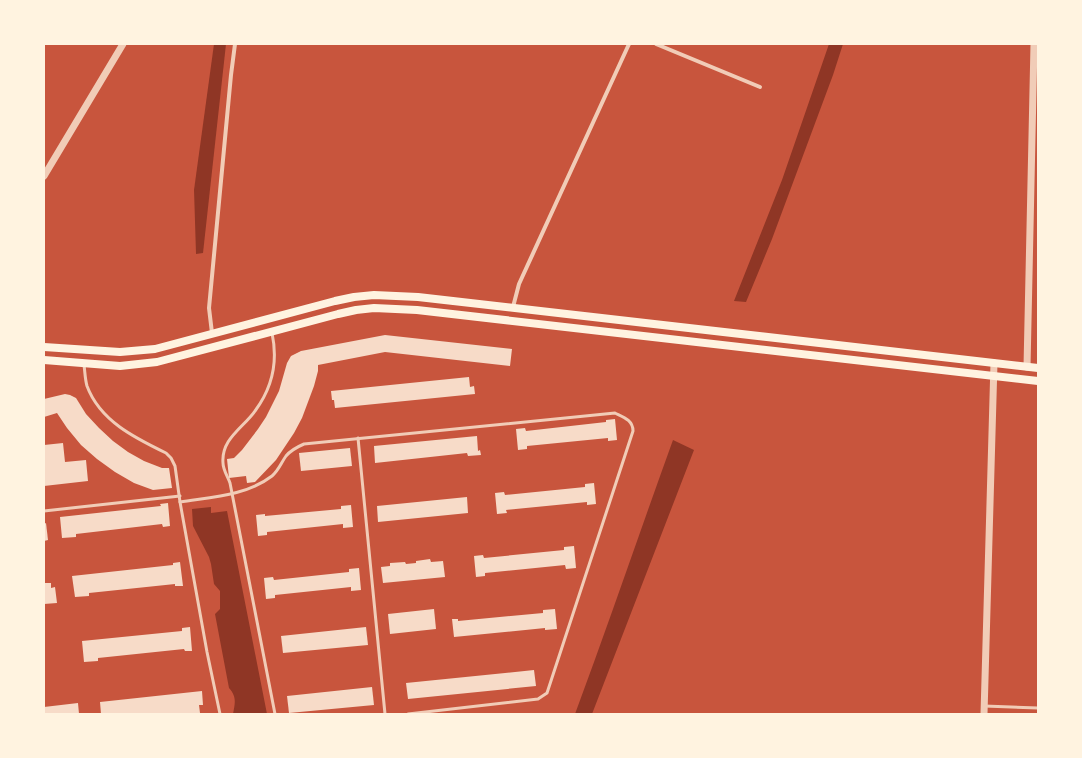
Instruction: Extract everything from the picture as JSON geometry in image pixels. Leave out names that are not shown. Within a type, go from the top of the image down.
[{"type":"main road","points":[[44,347],[120,352],[154,349],[354,297],[374,295],[418,297],[1038,368]]},
{"type":"main road","points":[[44,360],[120,366],[157,362],[356,310],[374,308],[417,310],[1038,382]]},
{"type":"street","points":[[44,176],[123,44]]},
{"type":"street","points":[[212,333],[209,308],[235,44]]},
{"type":"street","points":[[513,308],[519,284],[629,44]]},
{"type":"street","points":[[656,44],[760,87]]},
{"type":"street","points":[[1027,367],[1034,44]]},
{"type":"street","points":[[984,710],[994,363]]},
{"type":"lane","points":[[272,331],[275,347],[272,379],[265,396],[255,411],[230,437],[223,454],[223,464],[230,483],[275,714]]},
{"type":"lane","points":[[84,363],[87,385],[91,395],[102,411],[119,428],[166,453],[171,458],[175,466],[207,652],[220,714]]},
{"type":"lane","points":[[180,502],[232,494],[263,482],[274,474],[286,457],[294,449],[304,444],[615,413],[628,420],[633,426],[633,431],[546,693],[538,699],[408,714]]},
{"type":"lane","points":[[358,438],[385,714]]},
{"type":"lane","points":[[44,511],[180,496]]},
{"type":"lane","points":[[984,710],[1038,708]]},
{"type":"shaded area","points":[[214,44],[226,44],[203,253],[196,254],[194,190]]},
{"type":"shaded area","points":[[829,44],[843,44],[833,75],[772,239],[746,302],[734,301],[782,180]]},
{"type":"shaded area","points":[[673,440],[694,450],[592,714],[575,714],[600,646]]},
{"type":"shaded area","points":[[211,507],[211,513],[227,511],[267,714],[233,714],[235,703],[234,697],[229,688],[215,614],[220,609],[220,591],[214,584],[209,557],[193,526],[192,509]]},
{"type":"building","points":[[385,335],[512,349],[510,366],[385,352],[318,365],[314,386],[302,418],[276,460],[255,482],[247,483],[246,476],[229,478],[227,459],[234,458],[242,450],[266,417],[279,391],[287,363],[291,356],[301,351]]},
{"type":"building","points":[[469,377],[470,387],[474,386],[475,394],[335,408],[334,400],[332,400],[331,391]]},
{"type":"building","points":[[65,394],[76,398],[86,414],[99,428],[128,452],[144,461],[162,468],[169,468],[172,488],[153,490],[134,483],[115,472],[81,445],[57,413],[44,417],[44,399]]},
{"type":"building","points":[[615,419],[617,440],[608,441],[608,438],[527,446],[527,449],[518,450],[516,429],[525,428],[526,431],[606,422],[606,420]]},
{"type":"building","points":[[477,436],[478,451],[480,450],[481,455],[468,456],[467,453],[375,463],[374,446]]},
{"type":"building","points":[[63,443],[65,462],[86,460],[88,481],[44,486],[44,445]]},
{"type":"building","points":[[350,448],[352,466],[301,471],[299,453]]},
{"type":"building","points":[[594,483],[596,504],[587,505],[587,502],[506,510],[507,513],[497,514],[495,493],[504,492],[505,495],[585,487],[585,484]]},
{"type":"building","points":[[467,497],[468,513],[378,522],[377,506]]},
{"type":"building","points":[[168,503],[170,526],[163,527],[162,524],[76,534],[76,537],[62,538],[60,517],[161,506],[160,504]]},
{"type":"building","points":[[351,505],[353,527],[343,528],[343,524],[267,532],[267,535],[258,536],[256,515],[265,514],[265,516],[341,509],[341,506]]},
{"type":"building","points":[[46,523],[48,540],[44,541],[44,524]]},
{"type":"building","points":[[574,546],[576,568],[566,569],[565,565],[485,573],[485,576],[476,577],[474,556],[483,555],[484,558],[564,550],[564,547]]},
{"type":"building","points":[[430,559],[431,562],[443,561],[445,577],[383,583],[381,567],[390,566],[390,563],[416,563],[416,561]]},
{"type":"building","points":[[180,562],[183,586],[175,586],[175,584],[89,593],[89,596],[75,597],[72,576],[173,565],[173,563]]},
{"type":"building","points":[[359,568],[361,590],[351,591],[351,587],[275,595],[275,598],[266,599],[264,578],[273,577],[274,580],[349,572],[349,569]]},
{"type":"building","points":[[44,583],[51,583],[51,588],[55,587],[57,603],[44,604]]},
{"type":"building","points":[[434,609],[436,629],[390,634],[388,614]]},
{"type":"building","points":[[555,609],[557,629],[545,630],[545,628],[454,637],[452,619],[458,619],[458,621],[543,613],[543,610]]},
{"type":"building","points":[[190,627],[192,651],[185,651],[184,649],[98,658],[98,661],[84,662],[82,641],[182,631],[182,628]]},
{"type":"building","points":[[366,627],[368,645],[283,653],[281,636]]},
{"type":"building","points":[[534,670],[536,686],[408,699],[406,683]]},
{"type":"building","points":[[372,687],[374,705],[289,713],[287,696]]},
{"type":"building","points":[[202,691],[203,705],[199,705],[200,713],[101,714],[100,702]]},
{"type":"building","points":[[78,703],[79,714],[44,714],[44,707]]}]
